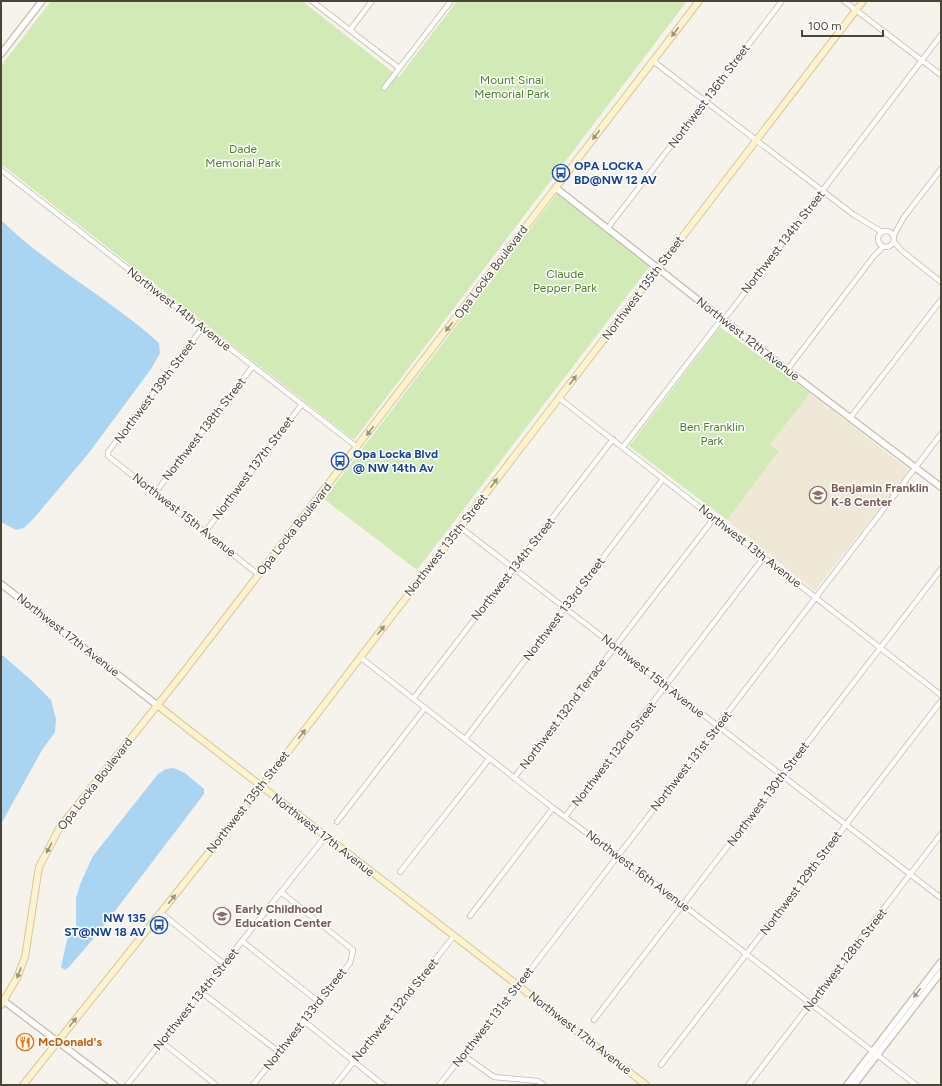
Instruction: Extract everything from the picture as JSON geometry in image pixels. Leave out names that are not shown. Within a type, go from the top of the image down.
[{"type":"main road","name":"Opa Locka Boulevard","points":[[2,1001],[17,978],[25,957],[39,867],[60,827],[259,575],[699,1]]},
{"type":"main road","name":"Northwest 135th Street","points":[[23,1085],[261,787],[863,1]]},
{"type":"main road","name":"Northwest 17th Avenue","points":[[157,705],[325,837],[519,985],[645,1085]]},
{"type":"street","points":[[1,54],[42,1]]},
{"type":"street","points":[[312,1],[400,68]]},
{"type":"street","points":[[350,30],[372,1]]},
{"type":"street","points":[[384,88],[451,1]]},
{"type":"street","name":"Northwest 136th Street","points":[[607,229],[782,1]]},
{"type":"street","points":[[844,1],[941,75]]},
{"type":"street","name":"Northwest 134th Street","points":[[623,447],[823,191],[941,35]]},
{"type":"street","points":[[653,61],[880,234],[881,246]]},
{"type":"street","points":[[892,244],[892,233],[899,220],[904,217],[941,169]]},
{"type":"street","name":"Northwest 14th Avenue","points":[[1,170],[357,447]]},
{"type":"street","name":"Northwest 12th Avenue","points":[[556,188],[787,370],[941,487]]},
{"type":"street","points":[[880,234],[886,231],[892,233]]},
{"type":"street","points":[[787,370],[874,256],[874,253],[881,246],[892,244],[941,282]]},
{"type":"street","points":[[850,418],[941,300]]},
{"type":"street","name":"Northwest 139th Street","points":[[108,456],[108,452],[203,327]]},
{"type":"street","name":"Northwest 138th Street","points":[[155,493],[253,366]]},
{"type":"street","name":"Northwest 13th Avenue","points":[[559,398],[941,695]]},
{"type":"street","name":"Northwest 137th Street","points":[[205,532],[302,404]]},
{"type":"street","name":"Northwest 131st Street","points":[[438,1085],[519,985],[817,598],[941,434]]},
{"type":"street","name":"Northwest 134th Street","points":[[413,699],[613,439]]},
{"type":"street","name":"Northwest 15th Avenue","points":[[108,456],[259,575]]},
{"type":"street","name":"Northwest 133rd Street","points":[[464,739],[663,478]]},
{"type":"street","name":"Northwest 132nd Terrace","points":[[514,778],[714,518]]},
{"type":"street","name":"Northwest 15th Avenue","points":[[460,527],[941,898]]},
{"type":"street","name":"Northwest 132nd Street","points":[[565,817],[764,557]]},
{"type":"street","name":"Northwest 130th Street","points":[[594,1020],[941,568]]},
{"type":"street","name":"Northwest 17th Avenue","points":[[1,584],[157,705]]},
{"type":"street","name":"Northwest 16th Avenue","points":[[360,657],[489,759],[683,905],[916,1085]]},
{"type":"street","name":"Northwest 129th Street","points":[[661,1065],[941,701]]},
{"type":"street","points":[[337,822],[425,708]]},
{"type":"street","points":[[400,872],[489,759]]},
{"type":"street","name":"Northwest 132nd Street","points":[[470,916],[553,808]]},
{"type":"street","name":"Northwest 128th Street","points":[[748,1085],[941,834]]},
{"type":"street","name":"Northwest 134th Street","points":[[127,1085],[325,837]]},
{"type":"street","name":"Northwest 133rd Street","points":[[253,1085],[350,963],[353,950],[281,892]]},
{"type":"street","points":[[160,913],[224,964]]},
{"type":"street","name":"Northwest 132nd Street","points":[[335,1085],[454,936]]},
{"type":"street","points":[[242,941],[318,1002]]},
{"type":"street","points":[[854,1085],[875,1053],[941,962]]},
{"type":"street","points":[[847,1085],[941,972]]},
{"type":"street","points":[[202,992],[279,1052]]},
{"type":"street","points":[[2,1001],[115,1085]]},
{"type":"street","points":[[304,1020],[383,1085]]},
{"type":"street","points":[[162,1042],[216,1085]]},
{"type":"street","points":[[463,1055],[494,1077],[538,1082],[544,1085]]},
{"type":"shaded area","name":"Benjamin Franklin K-8 Center","points":[[810,393],[909,470],[815,591],[727,520],[779,451],[770,445]]},
{"type":"green space","name":"Dade Memorial Park","points":[[51,1],[302,1],[399,77],[457,1],[687,1],[354,440],[1,164],[1,66]]},
{"type":"green space","name":"Claude Pepper Park","points":[[557,194],[650,266],[417,570],[324,499]]},
{"type":"green space","name":"Ben Franklin Park","points":[[720,327],[810,393],[770,445],[779,451],[727,520],[629,446]]},
{"type":"water","points":[[1,220],[39,253],[140,327],[159,343],[160,353],[151,369],[88,454],[34,518],[24,528],[16,530],[1,522]]},
{"type":"water","points":[[1,654],[51,700],[56,719],[55,732],[42,750],[1,824]]},
{"type":"water","points":[[174,768],[185,773],[204,789],[204,794],[99,932],[65,970],[61,967],[67,940],[76,926],[76,898],[81,882],[93,856],[158,774],[166,769]]},
{"type":"place","name":"OPA LOCKA BD@NW 12 AV","points":[[561,173]]},
{"type":"place","name":"Opa Locka Blvd @ NW 14th Av","points":[[340,461]]},
{"type":"place","name":"Benjamin Franklin K-8 Center","points":[[818,495]]},
{"type":"place","name":"Early Childhood Education Center","points":[[222,916]]},
{"type":"place","name":"NW 135 ST@NW 18 AV","points":[[159,925]]},
{"type":"place","name":"McDonald's","points":[[25,1042]]},
{"type":"park label","name":"Mount Sinai Memorial Park","points":[[512,87]]}]
